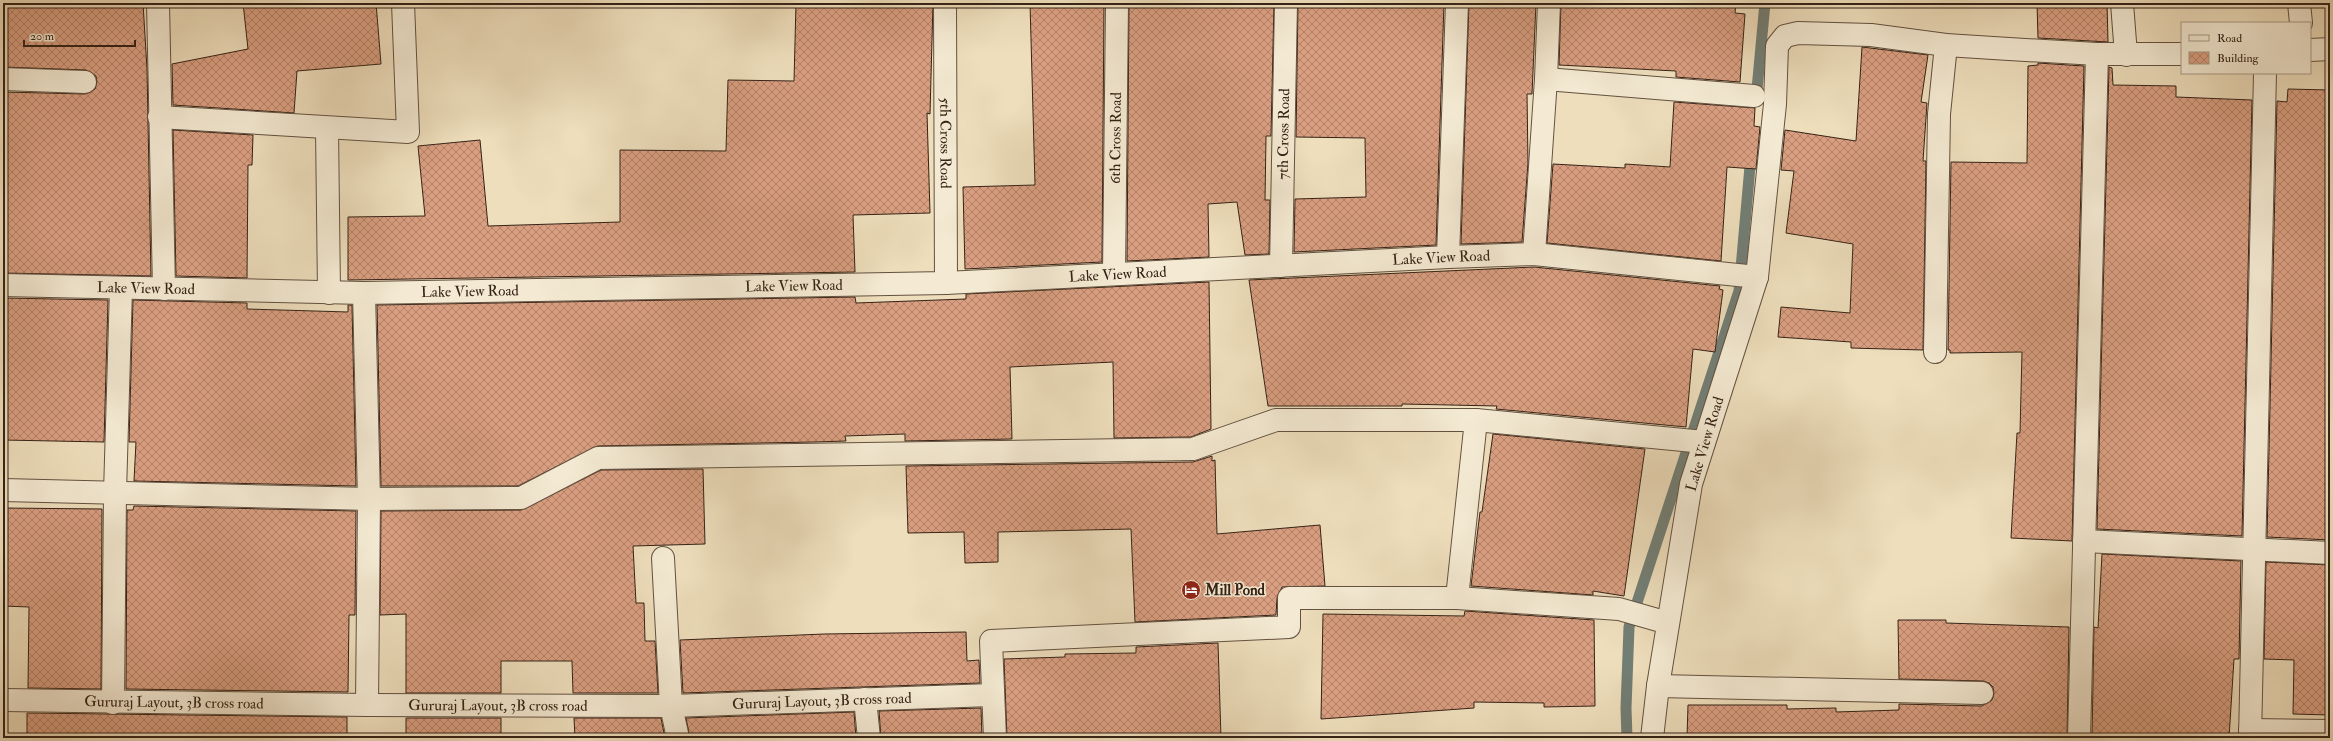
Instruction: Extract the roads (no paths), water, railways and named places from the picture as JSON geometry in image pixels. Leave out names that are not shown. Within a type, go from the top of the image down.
[{"type":"street","points":[[158,3],[159,117],[164,289]]},
{"type":"street","points":[[159,117],[408,132],[403,3]]},
{"type":"street","name":"5th Cross Road","points":[[945,3],[946,284]]},
{"type":"street","name":"6th Cross Road","points":[[1114,274],[1117,3]]},
{"type":"street","name":"7th Cross Road","points":[[1281,266],[1286,3]]},
{"type":"street","points":[[1448,256],[1457,3]]},
{"type":"street","points":[[1534,254],[1546,79],[1549,3]]},
{"type":"street","points":[[2122,3],[2126,55]]},
{"type":"street","points":[[2299,3],[2301,22]]},
{"type":"street","points":[[1757,277],[1775,104],[1777,46],[1785,36],[1798,33],[1871,35],[1946,45],[2097,54],[2181,54]]},
{"type":"street","points":[[1935,352],[1939,114],[1946,45]]},
{"type":"street","points":[[2311,50],[2330,49]]},
{"type":"street","points":[[2079,738],[2097,54]]},
{"type":"street","points":[[2265,74],[2250,734],[2330,731]]},
{"type":"street","points":[[3,79],[85,82]]},
{"type":"street","points":[[1546,79],[1754,96]]},
{"type":"street","points":[[327,128],[329,293]]},
{"type":"street","name":"Lake View Road","points":[[3,285],[364,293],[946,284],[1448,256],[1534,254],[1757,277],[1691,484],[1662,621],[1658,686],[1652,738]]},
{"type":"street","points":[[113,702],[115,493],[121,288]]},
{"type":"street","points":[[364,293],[369,499],[367,705]]},
{"type":"street","points":[[3,490],[369,499],[522,498],[598,458],[1193,449],[1276,420],[1476,420],[1704,442]]},
{"type":"street","points":[[1457,598],[1476,420]]},
{"type":"street","points":[[2084,541],[2330,553]]},
{"type":"street","points":[[663,558],[671,706],[678,738]]},
{"type":"street","points":[[995,738],[992,695],[991,641],[1289,627],[1289,598],[1457,598],[1619,609],[1662,621]]},
{"type":"street","points":[[1658,686],[1982,693]]},
{"type":"street","name":"Gururaj Layout, 3B cross road","points":[[3,700],[367,705],[671,706],[992,695]]},
{"type":"street","points":[[865,699],[869,738]]},
{"type":"waterway","points":[[1756,100],[1765,3]]},
{"type":"waterway","points":[[1627,738],[1626,708],[1629,627],[1739,291],[1751,155]]},
{"type":"place","name":"Mill Pond","points":[[1191,590]]}]
